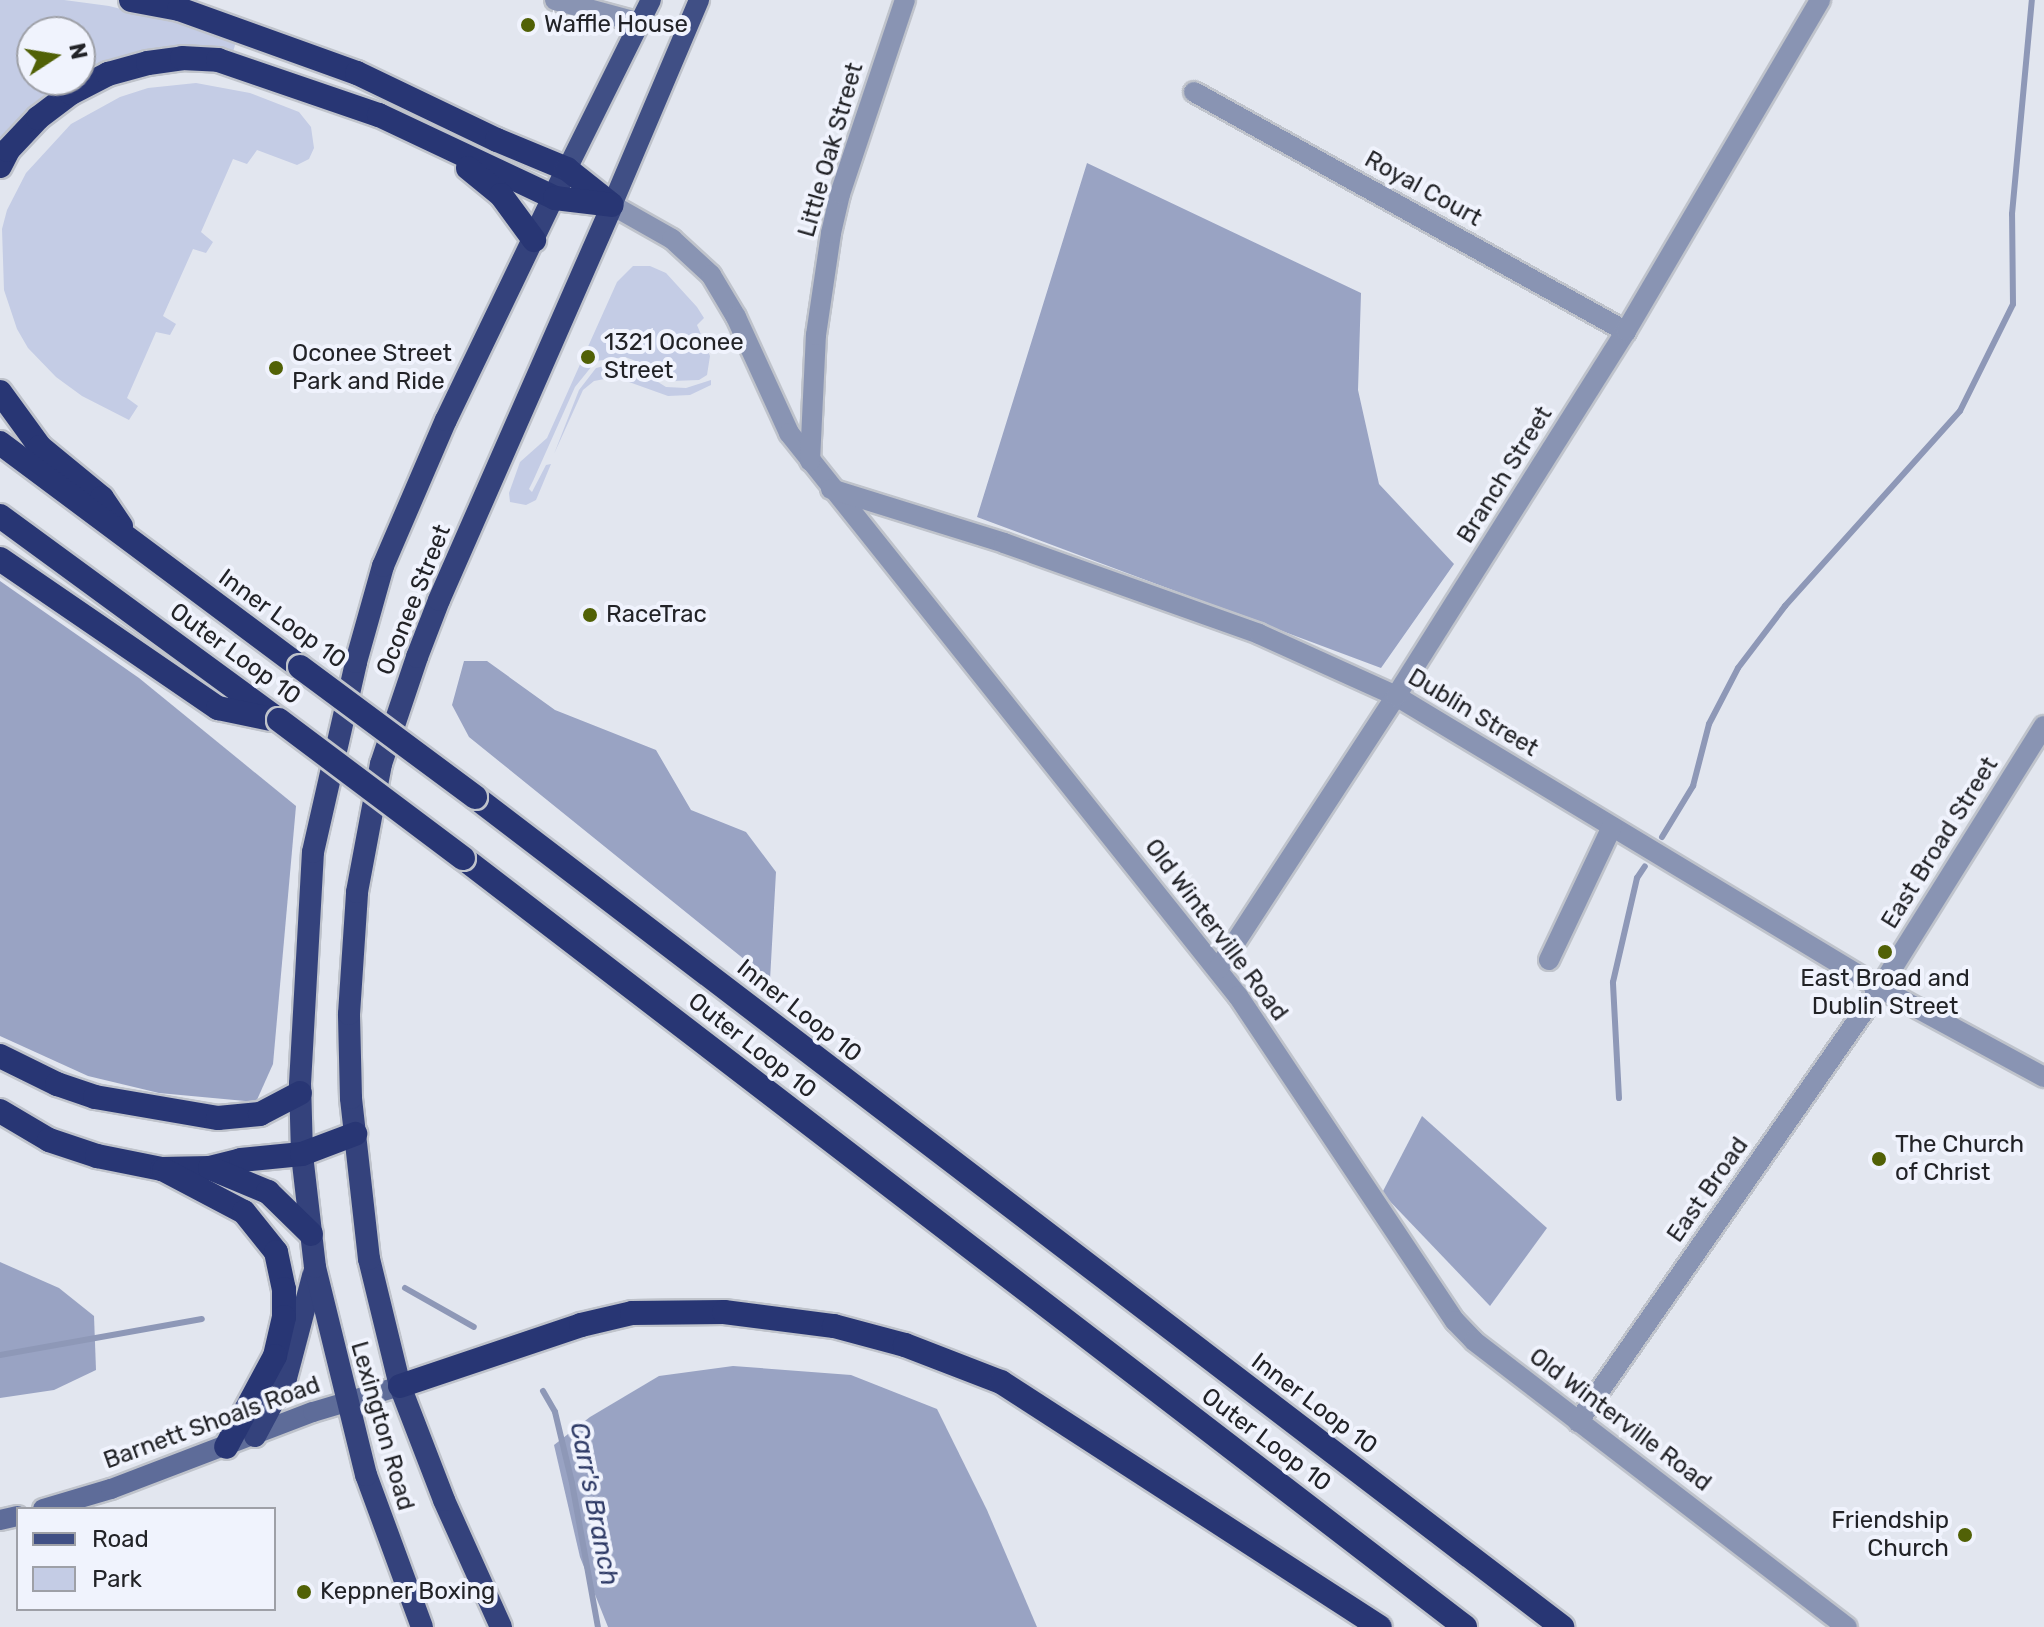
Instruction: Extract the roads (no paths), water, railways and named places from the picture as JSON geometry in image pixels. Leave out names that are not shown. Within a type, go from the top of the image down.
[{"type":"highway","points":[[131,0],[179,9],[357,73],[497,140],[567,169],[612,205]]},
{"type":"highway","points":[[0,166],[8,150],[38,118],[71,93],[108,74],[182,58],[218,60],[379,115],[555,198],[612,205]]},
{"type":"highway","points":[[450,149],[501,195],[534,240]]},
{"type":"highway","name":"Oconee Street","points":[[311,1234],[302,1154],[300,1093],[313,852],[374,592],[446,420],[567,169]]},
{"type":"highway","name":"Oconee Street","points":[[369,1259],[355,1134],[349,1014],[357,892],[381,764],[439,600],[612,205]]},
{"type":"highway","points":[[0,392],[40,447],[102,498],[134,545]]},
{"type":"highway","name":"Inner Loop 10","points":[[0,443],[475,797],[1562,1627]]},
{"type":"highway","name":"Outer Loop 10","points":[[0,516],[463,858],[1465,1627]]},
{"type":"highway","points":[[0,559],[218,708],[279,720]]},
{"type":"highway","points":[[0,1056],[57,1084],[95,1097],[218,1118],[260,1114],[300,1093]]},
{"type":"highway","points":[[0,1111],[49,1140],[97,1156],[162,1169],[210,1168],[241,1160],[302,1154],[355,1134]]},
{"type":"highway","points":[[210,1168],[268,1192],[311,1234]]},
{"type":"highway","points":[[162,1169],[244,1212],[276,1252],[284,1289],[284,1317],[275,1356],[226,1447]]},
{"type":"highway","name":"Lexington Road","points":[[311,1234],[315,1267],[366,1475],[422,1627]]},
{"type":"highway","name":"Lexington Road","points":[[369,1259],[400,1386],[444,1500],[501,1627]]},
{"type":"highway","points":[[255,1436],[286,1378],[315,1267]]},
{"type":"highway","points":[[400,1386],[581,1325],[632,1313],[724,1312],[834,1326],[905,1345],[1001,1382],[1380,1627]]},
{"type":"main road","name":"Oconee Street","points":[[567,169],[651,0]]},
{"type":"main road","name":"Oconee Street","points":[[612,205],[699,0]]},
{"type":"main road","name":"Barnett Shoals Road","points":[[50,1507],[111,1489],[346,1402],[400,1386]]},
{"type":"street","points":[[555,0],[640,23]]},
{"type":"street","name":"Little Oak Street","points":[[810,461],[818,320],[831,233],[840,194],[905,0]]},
{"type":"street","name":"Branch Street","points":[[1218,969],[1396,696],[1626,331],[1820,0]]},
{"type":"street","name":"Royal Court","points":[[1194,92],[1626,331]]},
{"type":"street","name":"Old Winterville Road","points":[[612,205],[672,239],[711,275],[736,317],[780,417],[810,461],[1218,969],[1455,1321],[1474,1341],[1847,1627]]},
{"type":"street","name":"Dublin Street","points":[[831,489],[1004,543],[1304,651],[1396,696],[1880,988],[2044,1077]]},
{"type":"street","name":"East Broad Street","points":[[1880,988],[2044,726]]},
{"type":"street","points":[[1549,960],[1612,827]]},
{"type":"street","name":"East Broad","points":[[1578,1422],[1880,988]]},
{"type":"waterway","points":[[1662,837],[1693,786],[1709,724],[1738,668],[1785,606],[1960,411],[2013,304],[2012,214],[2032,0]]},
{"type":"waterway","points":[[1619,1098],[1613,982],[1637,878],[1645,866]]},
{"type":"waterway","name":"Carr's Branch","points":[[405,1288],[474,1327]]},
{"type":"waterway","name":"Carr's Branch","points":[[0,1355],[202,1319]]},
{"type":"waterway","name":"Carr's Branch","points":[[543,1391],[555,1412],[572,1483],[598,1627]]},
{"type":"place","name":"Waffle House","points":[[528,25]]},
{"type":"place","name":"1321 Oconee Street","points":[[588,357]]},
{"type":"place","name":"Oconee Street Park and Ride","points":[[276,368]]},
{"type":"place","name":"RaceTrac","points":[[590,615]]},
{"type":"place","name":"East Broad and Dublin Street","points":[[1885,952]]},
{"type":"place","name":"The Church of Christ","points":[[1879,1159]]},
{"type":"place","name":"Friendship Church","points":[[1965,1535]]},
{"type":"place","name":"Keppner Boxing","points":[[304,1592]]}]
